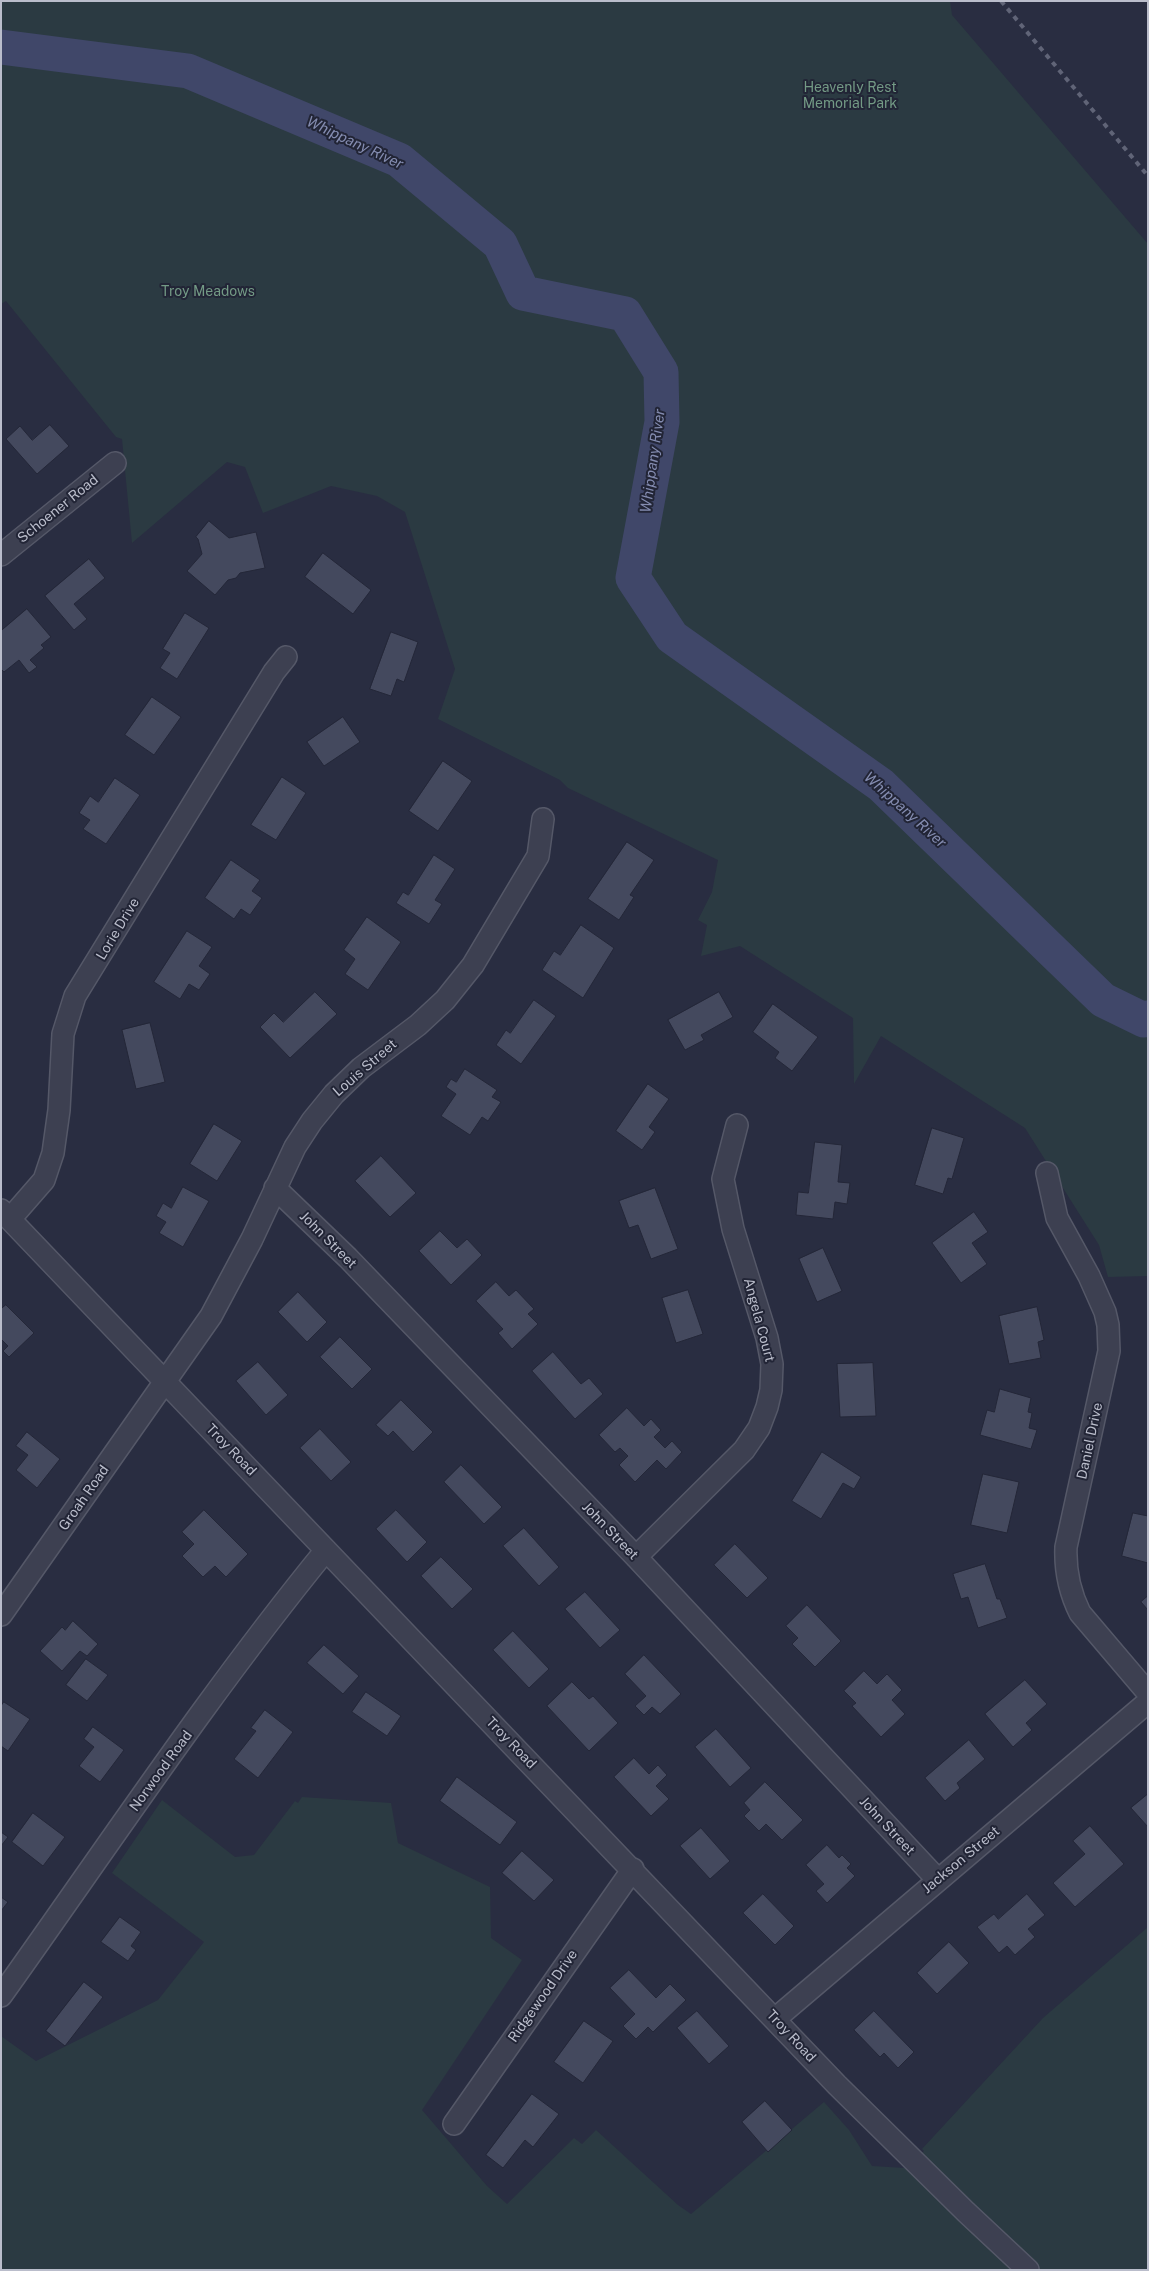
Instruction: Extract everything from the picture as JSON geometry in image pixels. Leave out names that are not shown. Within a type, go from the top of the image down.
[{"type":"street","name":"Schoener Road","points":[[1,555],[115,463]]},
{"type":"street","name":"Lorie Drive","points":[[6,1214],[44,1180],[53,1153],[60,1110],[62,1034],[75,996],[274,672],[286,657]]},
{"type":"street","name":"Louis Street","points":[[165,1381],[211,1316],[252,1239],[295,1147],[312,1121],[334,1094],[360,1068],[418,1025],[445,1000],[473,965],[538,856],[543,819]]},
{"type":"street","name":"Angela Court","points":[[636,1557],[744,1450],[759,1428],[771,1390],[772,1364],[767,1338],[733,1229],[723,1179],[737,1125]]},
{"type":"street","name":"Daniel Drive","points":[[1047,1173],[1057,1218],[1105,1312],[1110,1338],[1109,1352],[1066,1547],[1066,1576],[1080,1613],[1108,1649],[1148,1693]]},
{"type":"street","name":"John Street","points":[[276,1188],[348,1258],[636,1557],[938,1880]]},
{"type":"street","name":"Troy Road","points":[[6,1214],[851,2098],[1028,2270]]},
{"type":"street","name":"Groah Road","points":[[1,1615],[165,1381]]},
{"type":"street","name":"Norwood Road","points":[[1,1996],[110,1841],[276,1612],[326,1550]]},
{"type":"street","name":"Jackson Street","points":[[775,2019],[1148,1702]]},
{"type":"street","name":"Ridgewood Drive","points":[[454,2124],[633,1869]]},
{"type":"green space","points":[[1,1],[950,1],[952,15],[1148,244],[1148,1276],[1108,1277],[1099,1245],[1025,1128],[881,1036],[854,1084],[853,1018],[740,946],[701,956],[707,925],[698,920],[712,892],[718,860],[568,788],[560,780],[438,719],[455,669],[405,512],[377,496],[331,486],[263,513],[245,467],[227,462],[132,543],[122,439],[116,437],[6,301],[1,304]]},
{"type":"green space","points":[[302,1797],[391,1803],[398,1843],[490,1887],[491,1938],[522,1960],[422,2110],[487,2186],[507,2204],[574,2138],[582,2144],[596,2130],[678,2205],[691,2214],[824,2102],[849,2130],[872,2166],[905,2168],[924,2151],[922,2149],[1043,2018],[1148,1927],[1148,2270],[1,2270],[1,2036],[36,2061],[158,2000],[204,1942],[112,1873],[162,1800],[235,1857],[254,1855],[295,1801],[298,1803]]},
{"type":"building","points":[[50,425],[69,446],[37,474],[6,439],[20,426],[32,440]]},
{"type":"building","points":[[209,521],[229,538],[256,532],[265,568],[240,573],[236,578],[228,580],[215,595],[187,571],[202,554],[196,537]]},
{"type":"building","points":[[323,553],[371,590],[353,614],[305,577]]},
{"type":"building","points":[[89,559],[105,578],[74,604],[87,619],[74,630],[45,596]]},
{"type":"building","points":[[27,609],[51,637],[41,645],[44,648],[30,660],[37,667],[29,673],[19,660],[4,672],[1,669],[1,631]]},
{"type":"building","points":[[185,613],[209,628],[177,679],[160,668],[170,653],[163,649]]},
{"type":"building","points":[[391,632],[418,642],[404,682],[397,679],[391,696],[370,689]]},
{"type":"building","points":[[152,697],[181,717],[154,755],[125,735]]},
{"type":"building","points":[[343,717],[360,742],[324,766],[307,742]]},
{"type":"building","points":[[443,761],[472,781],[438,831],[409,811]]},
{"type":"building","points":[[282,777],[306,793],[276,840],[251,825]]},
{"type":"building","points":[[115,778],[140,795],[106,844],[83,829],[90,820],[79,813],[90,796],[98,802]]},
{"type":"building","points":[[627,842],[654,860],[630,895],[634,897],[619,920],[588,899]]},
{"type":"building","points":[[434,855],[455,869],[435,900],[442,904],[429,924],[396,903],[403,892],[408,895]]},
{"type":"building","points":[[231,860],[260,880],[252,891],[262,898],[250,915],[241,909],[234,919],[205,898]]},
{"type":"building","points":[[367,917],[401,942],[368,990],[345,974],[355,959],[344,950]]},
{"type":"building","points":[[581,925],[614,948],[583,998],[542,970],[554,951],[560,955]]},
{"type":"building","points":[[187,931],[212,947],[199,966],[210,974],[199,990],[189,984],[180,999],[154,982]]},
{"type":"building","points":[[315,992],[337,1014],[290,1058],[260,1027],[274,1013],[283,1022]]},
{"type":"building","points":[[719,992],[733,1017],[701,1035],[704,1040],[685,1050],[668,1020]]},
{"type":"building","points":[[534,1000],[556,1016],[521,1064],[496,1045],[506,1030],[510,1033]]},
{"type":"building","points":[[773,1004],[818,1037],[792,1071],[775,1058],[779,1052],[753,1032]]},
{"type":"building","points":[[150,1023],[165,1082],[136,1089],[122,1030]]},
{"type":"building","points":[[465,1069],[497,1090],[492,1097],[501,1102],[488,1121],[482,1117],[470,1135],[441,1116],[456,1094],[446,1087],[451,1079],[456,1082]]},
{"type":"building","points":[[648,1084],[669,1099],[649,1127],[655,1132],[642,1150],[616,1131]]},
{"type":"building","points":[[214,1124],[242,1141],[217,1181],[190,1164]]},
{"type":"building","points":[[932,1128],[964,1138],[952,1179],[948,1178],[943,1194],[915,1185]]},
{"type":"building","points":[[815,1142],[842,1145],[838,1182],[850,1183],[847,1204],[835,1202],[833,1219],[796,1215],[798,1192],[808,1193]]},
{"type":"building","points":[[381,1156],[416,1193],[390,1217],[355,1181]]},
{"type":"building","points":[[183,1187],[209,1201],[183,1247],[159,1233],[166,1222],[156,1216],[163,1203],[171,1208]]},
{"type":"building","points":[[655,1188],[678,1249],[651,1259],[638,1225],[629,1228],[619,1201]]},
{"type":"building","points":[[974,1212],[988,1232],[972,1243],[987,1264],[961,1283],[932,1243]]},
{"type":"building","points":[[440,1231],[457,1248],[467,1239],[482,1255],[451,1285],[419,1251]]},
{"type":"building","points":[[823,1248],[842,1291],[817,1302],[799,1259]]},
{"type":"building","points":[[496,1282],[509,1296],[516,1290],[534,1309],[528,1314],[538,1324],[512,1349],[498,1333],[503,1329],[476,1301]]},
{"type":"building","points":[[688,1290],[703,1334],[676,1343],[662,1298]]},
{"type":"building","points":[[298,1292],[327,1322],[307,1342],[278,1312]]},
{"type":"building","points":[[6,1305],[34,1333],[9,1357],[3,1351],[8,1346],[1,1339],[1,1309]]},
{"type":"building","points":[[1037,1307],[1044,1340],[1038,1342],[1041,1358],[1009,1364],[999,1316]]},
{"type":"building","points":[[340,1337],[372,1369],[352,1389],[320,1357]]},
{"type":"building","points":[[553,1352],[581,1384],[589,1378],[603,1394],[575,1419],[532,1371]]},
{"type":"building","points":[[258,1362],[288,1395],[266,1415],[236,1381]]},
{"type":"building","points":[[873,1363],[876,1416],[840,1417],[837,1364]]},
{"type":"building","points":[[1000,1389],[1031,1398],[1028,1412],[1032,1413],[1029,1428],[1037,1430],[1031,1449],[980,1435],[987,1410],[994,1412]]},
{"type":"building","points":[[401,1400],[433,1432],[413,1452],[393,1431],[388,1436],[376,1425]]},
{"type":"building","points":[[627,1408],[644,1426],[651,1419],[661,1430],[654,1437],[665,1448],[672,1441],[682,1452],[666,1469],[657,1460],[635,1482],[619,1465],[628,1456],[620,1448],[615,1452],[599,1435]]},
{"type":"building","points":[[320,1429],[351,1462],[331,1481],[300,1448]]},
{"type":"building","points":[[27,1432],[60,1459],[37,1488],[16,1470],[28,1455],[16,1446]]},
{"type":"building","points":[[822,1452],[861,1477],[854,1489],[843,1483],[821,1519],[792,1501]]},
{"type":"building","points":[[461,1465],[502,1507],[484,1524],[444,1482]]},
{"type":"building","points":[[983,1474],[1019,1482],[1007,1533],[971,1525]]},
{"type":"building","points":[[204,1510],[248,1554],[226,1577],[215,1566],[203,1577],[182,1556],[194,1544],[182,1532]]},
{"type":"building","points":[[396,1510],[427,1542],[407,1562],[376,1529]]},
{"type":"building","points":[[1133,1513],[1148,1516],[1148,1563],[1122,1556]]},
{"type":"building","points":[[524,1528],[559,1567],[539,1586],[503,1546]]},
{"type":"building","points":[[735,1544],[768,1578],[747,1598],[714,1565]]},
{"type":"building","points":[[441,1557],[473,1589],[452,1609],[421,1576]]},
{"type":"building","points":[[985,1564],[997,1599],[1000,1599],[1007,1618],[978,1628],[968,1597],[961,1599],[953,1574]]},
{"type":"building","points":[[585,1592],[620,1630],[600,1648],[565,1609]]},
{"type":"building","points":[[1148,1596],[1148,1610],[1141,1602]]},
{"type":"building","points":[[807,1605],[841,1641],[815,1667],[792,1644],[798,1638],[786,1626]]},
{"type":"building","points":[[73,1621],[98,1644],[87,1656],[80,1651],[62,1671],[40,1651],[62,1627],[65,1630]]},
{"type":"building","points":[[513,1631],[549,1669],[529,1688],[493,1650]]},
{"type":"building","points":[[324,1645],[359,1676],[343,1694],[307,1663]]},
{"type":"building","points":[[644,1655],[681,1694],[660,1714],[652,1707],[644,1715],[635,1706],[646,1696],[625,1674]]},
{"type":"building","points":[[86,1659],[108,1675],[87,1701],[66,1685]]},
{"type":"building","points":[[864,1671],[877,1684],[887,1674],[902,1690],[892,1700],[905,1714],[881,1737],[852,1706],[856,1703],[844,1691]]},
{"type":"building","points":[[1025,1680],[1047,1704],[1026,1723],[1032,1730],[1013,1747],[985,1714]]},
{"type":"building","points":[[572,1682],[589,1699],[593,1696],[618,1723],[589,1751],[547,1706]]},
{"type":"building","points":[[366,1692],[401,1716],[387,1736],[352,1712]]},
{"type":"building","points":[[4,1702],[30,1719],[8,1751],[1,1746],[1,1706]]},
{"type":"building","points":[[265,1710],[293,1732],[258,1778],[234,1759],[256,1731],[251,1728]]},
{"type":"building","points":[[93,1727],[124,1750],[100,1782],[79,1766],[94,1747],[84,1739]]},
{"type":"building","points":[[716,1729],[751,1768],[730,1787],[695,1747]]},
{"type":"building","points":[[969,1740],[985,1759],[957,1783],[960,1788],[945,1801],[925,1778]]},
{"type":"building","points":[[634,1758],[649,1774],[658,1765],[667,1775],[656,1786],[669,1799],[651,1816],[614,1777]]},
{"type":"building","points":[[457,1777],[517,1822],[500,1845],[440,1801]]},
{"type":"building","points":[[765,1782],[803,1820],[782,1840],[766,1824],[759,1831],[744,1816],[750,1810],[744,1803]]},
{"type":"building","points":[[1148,1794],[1148,1827],[1131,1808]]},
{"type":"building","points":[[33,1813],[65,1837],[43,1866],[12,1842]]},
{"type":"building","points":[[1090,1826],[1124,1864],[1075,1907],[1053,1883],[1085,1854],[1073,1841]]},
{"type":"building","points":[[701,1828],[730,1861],[710,1879],[680,1846]]},
{"type":"building","points":[[1,1832],[8,1837],[1,1846]]},
{"type":"building","points":[[827,1845],[839,1858],[842,1855],[851,1864],[847,1868],[855,1876],[827,1903],[816,1891],[824,1884],[806,1865]]},
{"type":"building","points":[[522,1851],[554,1880],[534,1901],[502,1873]]},
{"type":"building","points":[[763,1894],[794,1926],[775,1945],[743,1913]]},
{"type":"building","points":[[1027,1894],[1045,1915],[1028,1929],[1035,1937],[1015,1955],[1007,1946],[999,1953],[977,1927],[994,1914],[998,1919]]},
{"type":"building","points":[[1,1897],[8,1902],[1,1911]]},
{"type":"building","points":[[120,1917],[141,1932],[131,1946],[136,1950],[128,1961],[101,1942]]},
{"type":"building","points":[[949,1942],[969,1963],[937,1994],[917,1973]]},
{"type":"building","points":[[629,1970],[656,1998],[670,1984],[686,2000],[653,2032],[648,2027],[636,2039],[623,2026],[635,2014],[610,1988]]},
{"type":"building","points":[[84,1982],[103,1997],[65,2046],[46,2031]]},
{"type":"building","points":[[697,2011],[729,2046],[709,2064],[677,2028]]},
{"type":"building","points":[[874,2011],[914,2052],[898,2068],[884,2053],[880,2057],[854,2030]]},
{"type":"building","points":[[584,2021],[613,2041],[583,2083],[554,2062]]},
{"type":"building","points":[[532,2094],[559,2114],[533,2147],[525,2140],[503,2168],[486,2155]]},
{"type":"building","points":[[765,2101],[792,2130],[768,2152],[742,2122]]},
{"type":"waterway","name":"Whippany River","points":[[1,47],[188,71],[399,160],[500,244],[523,293],[625,314],[661,372],[662,422],[633,578],[672,637],[881,785],[1103,1000],[1144,1020],[1148,1018]]},
{"type":"railway","points":[[1001,1],[1148,176]]},
{"type":"park label","name":"Heavenly Rest Memorial Park","points":[[850,96]]},
{"type":"park label","name":"Troy Meadows","points":[[208,292]]}]
